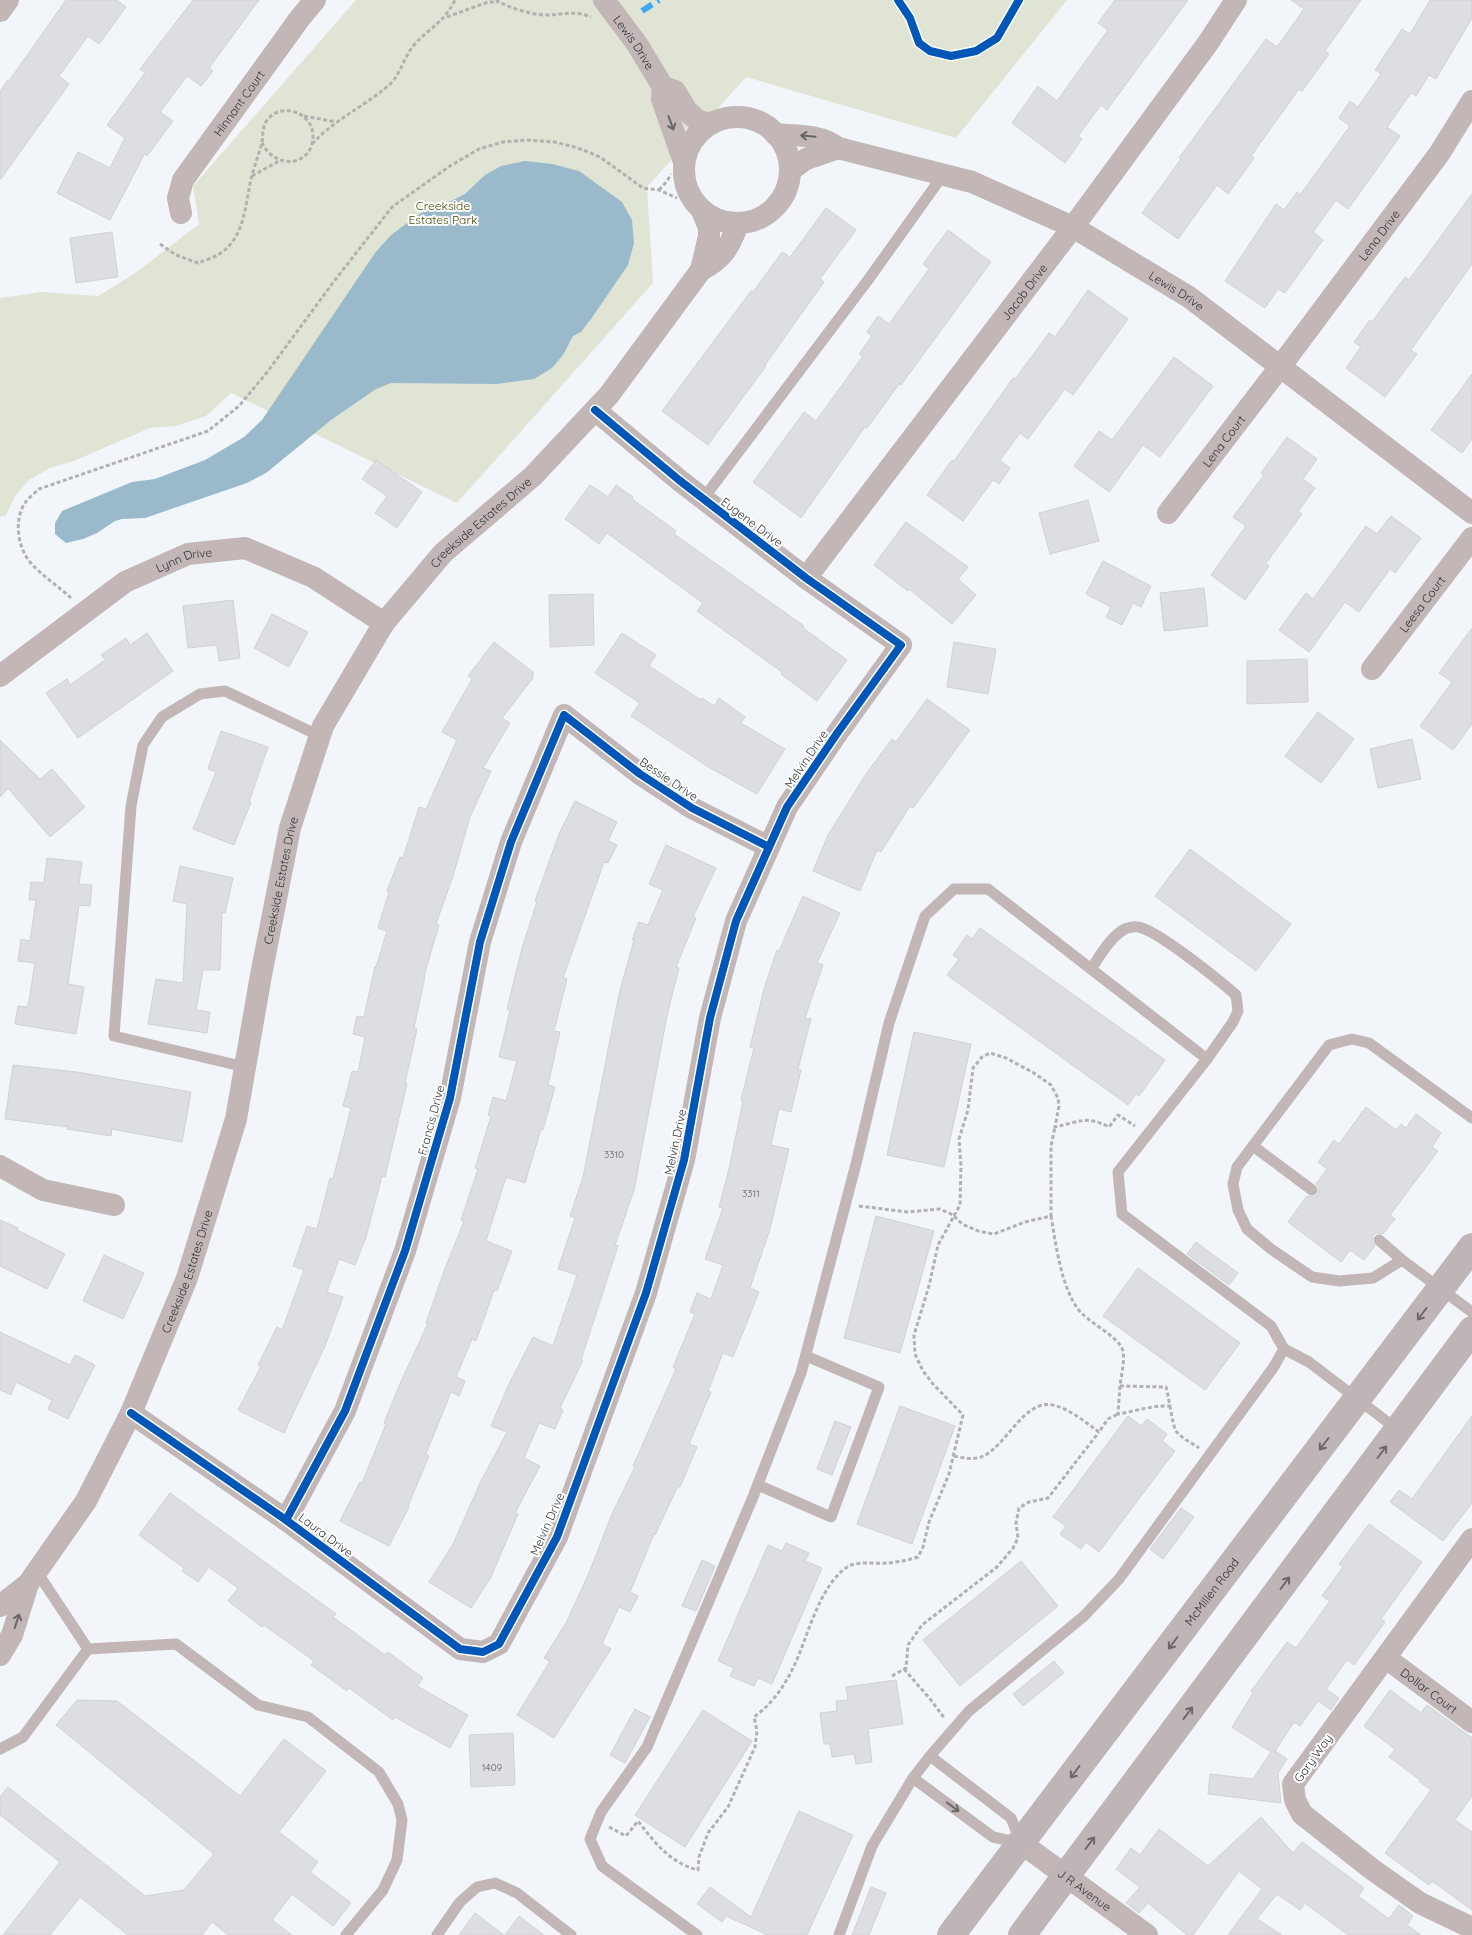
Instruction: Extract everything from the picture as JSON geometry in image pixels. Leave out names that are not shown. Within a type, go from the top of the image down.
[{"type":"main road","name":"McMillen Road","points":[[951,1935],[1472,1247]]},
{"type":"main road","points":[[1022,1935],[1472,1330]]},
{"type":"street","points":[[0,12],[8,0]]},
{"type":"street","name":"Hinnant Court","points":[[181,213],[178,198],[183,180],[315,0]]},
{"type":"street","name":"Jacob Drive","points":[[806,578],[1072,227],[1208,43],[1236,0]]},
{"type":"street","name":"Lewis Drive","points":[[598,9],[637,44],[663,87],[662,99],[677,166]]},
{"type":"street","name":"Lewis Drive","points":[[663,87],[675,91],[687,111],[698,120],[709,124]]},
{"type":"street","name":"Lena Drive","points":[[1280,367],[1439,154],[1472,101]]},
{"type":"street","points":[[740,116],[766,124],[775,134],[788,151],[791,170],[784,196],[775,208],[760,219],[738,224],[719,222],[703,213],[688,196],[683,178],[677,166],[694,139],[709,124],[724,117],[740,116]]},
{"type":"street","name":"Lewis Drive","points":[[775,134],[816,137],[829,141],[838,148],[972,182],[1072,227],[1188,297],[1472,513]]},
{"type":"street","points":[[791,170],[806,159],[838,148]]},
{"type":"street","name":"Creekside Estates Drive","points":[[0,1655],[12,1635],[33,1578],[86,1501],[131,1413],[187,1278],[236,1118],[261,975],[290,828],[323,726],[384,623],[443,553],[533,476],[595,410],[609,394],[701,270],[709,236],[709,228],[703,213]]},
{"type":"street","name":"Creekside Estates Drive","points":[[701,270],[715,263],[722,255],[731,243],[738,224]]},
{"type":"street","name":"Lena Court","points":[[1168,513],[1280,367]]},
{"type":"street","name":"Eugene Drive","points":[[595,410],[703,499],[806,578],[901,645]]},
{"type":"street","name":"Leesa Court","points":[[1372,669],[1472,538]]},
{"type":"street","name":"Lynn Drive","points":[[0,676],[124,582],[188,554],[245,548],[313,577],[384,623]]},
{"type":"street","name":"Melvin Drive","points":[[483,1652],[499,1644],[557,1537],[646,1293],[684,1160],[710,1018],[736,921],[787,807],[901,645]]},
{"type":"street","name":"Bessie Drive","points":[[564,716],[640,774],[692,808],[769,847]]},
{"type":"street","name":"Francis Drive","points":[[286,1520],[345,1411],[405,1251],[450,1098],[480,942],[511,842],[564,716]]},
{"type":"street","points":[[0,1166],[43,1190],[114,1205]]},
{"type":"street","name":"Laura Drive","points":[[131,1413],[286,1520],[460,1649],[483,1652]]},
{"type":"street","name":"Gary Way","points":[[1472,1539],[1293,1784],[1295,1800],[1302,1814],[1373,1870],[1420,1903],[1472,1928]]},
{"type":"street","name":"Creekside Estates Drive","points":[[0,1606],[33,1578]]},
{"type":"street","name":"Dollar Court","points":[[1386,1658],[1472,1722]]},
{"type":"street","name":"J R Avenue","points":[[1021,1843],[1147,1935]]},
{"type":"lane","points":[[703,499],[868,280],[942,175]]},
{"type":"lane","points":[[245,1067],[114,1036],[131,806],[143,745],[162,717],[200,694],[225,692],[320,736]]},
{"type":"lane","points":[[697,1935],[602,1866],[590,1839],[601,1812],[647,1747],[758,1485],[801,1373],[846,1204],[889,1023],[925,916],[954,889],[988,889],[1206,1059]]},
{"type":"lane","points":[[1091,969],[1112,939],[1124,929],[1137,926],[1152,932],[1221,982],[1236,995],[1238,1010],[1233,1022],[1206,1059],[1118,1172],[1122,1214],[1271,1326],[1284,1349],[1309,1362],[1398,1430]]},
{"type":"lane","points":[[1402,1260],[1373,1278],[1338,1281],[1312,1277],[1271,1249],[1247,1229],[1238,1210],[1233,1184],[1237,1166],[1329,1045],[1352,1039],[1369,1044],[1472,1118]]},
{"type":"lane","points":[[1253,1146],[1312,1190]]},
{"type":"lane","points":[[1379,1240],[1440,1290],[1472,1312]]},
{"type":"lane","points":[[839,1935],[872,1846],[914,1778],[930,1756],[969,1711],[1084,1616],[1119,1579],[1273,1368],[1284,1349]]},
{"type":"lane","points":[[758,1485],[830,1516],[879,1388],[806,1356]]},
{"type":"lane","points":[[33,1578],[88,1649]]},
{"type":"lane","points":[[88,1649],[176,1644],[258,1705],[308,1717],[379,1772],[398,1804],[402,1820],[397,1860],[382,1890],[346,1935]]},
{"type":"lane","points":[[0,1749],[23,1737],[88,1649]]},
{"type":"lane","points":[[930,1756],[1011,1818],[1021,1843]]},
{"type":"lane","points":[[914,1778],[993,1837],[1021,1843]]},
{"type":"lane","points":[[437,1935],[460,1902],[477,1887],[494,1884],[516,1893],[572,1935]]},
{"type":"path","points":[[336,122],[303,116],[289,110],[273,114],[263,127],[262,143],[272,157],[279,161],[287,162],[302,157],[336,122],[365,104],[389,85],[400,72],[407,54],[415,44],[444,18],[455,0]]},
{"type":"path","points":[[444,18],[488,2],[497,1],[528,13],[542,15],[572,12],[582,14],[598,9]]},
{"type":"path","points":[[303,116],[309,122],[312,130],[311,146]]},
{"type":"path","points":[[71,598],[29,561],[22,546],[18,530],[19,516],[26,502],[39,489],[208,431],[220,423],[239,406],[268,371],[380,220],[419,186],[479,149],[503,142],[526,140],[555,142],[578,148],[600,157],[643,188],[659,190],[677,198]]},
{"type":"path","points":[[160,244],[176,255],[198,263],[220,254],[236,238],[244,216],[252,176],[262,143]]},
{"type":"path","points":[[252,176],[279,161]]},
{"type":"path","points":[[659,190],[677,166]]},
{"type":"path","points":[[598,1820],[626,1836],[638,1820],[654,1843],[672,1859],[689,1868],[698,1870],[699,1858],[708,1833],[728,1807],[755,1747],[757,1731],[754,1717],[766,1709],[780,1693],[795,1666],[807,1632],[823,1598],[836,1580],[850,1566],[888,1563],[918,1557],[923,1547],[929,1522],[950,1474],[963,1415],[923,1371],[915,1354],[914,1335],[929,1286],[938,1245],[960,1205],[961,1166],[959,1139],[968,1110],[973,1068],[982,1057],[990,1054],[1006,1058],[1034,1073],[1051,1085],[1058,1098],[1059,1106],[1051,1146],[1051,1216],[1057,1253],[1068,1289],[1078,1310],[1119,1344],[1123,1352],[1118,1414]]},
{"type":"path","points":[[1055,1127],[1081,1120],[1096,1120],[1110,1127],[1118,1115],[1147,1135]]},
{"type":"path","points":[[846,1204],[908,1212],[940,1209],[954,1215],[962,1224],[978,1231],[994,1234],[1025,1222],[1051,1216]]},
{"type":"path","points":[[1120,1386],[1166,1387],[1174,1426],[1178,1433],[1209,1456]]},
{"type":"path","points":[[954,1456],[980,1457],[993,1450],[1034,1407],[1052,1405],[1074,1414],[1099,1432]]},
{"type":"path","points":[[892,1676],[906,1668],[908,1645],[922,1625],[997,1567],[1018,1538],[1016,1523],[1019,1508],[1029,1502],[1048,1498],[1108,1419],[1118,1414],[1156,1406],[1171,1406]]},
{"type":"path","points":[[904,1669],[931,1700],[953,1730]]},
{"type":"green space","name":"Creekside Estates Park","points":[[356,0],[1067,0],[956,138],[746,77],[647,187],[653,283],[457,503],[231,393],[206,416],[176,426],[150,428],[74,461],[50,468],[29,480],[16,495],[6,515],[0,517],[0,298],[42,292],[98,296],[134,274],[199,224],[193,186]]},
{"type":"water","points":[[525,161],[552,164],[579,171],[622,202],[632,220],[634,243],[628,265],[591,319],[581,332],[573,336],[563,355],[552,368],[534,379],[497,384],[391,383],[376,389],[331,420],[266,473],[247,483],[145,518],[115,521],[97,533],[83,539],[66,543],[55,534],[55,523],[62,511],[132,482],[155,479],[205,460],[244,437],[262,420],[375,253],[391,235],[421,213],[465,194],[485,175],[501,166]]},
{"type":"building","points":[[66,0],[117,0],[126,7],[99,44],[88,36],[59,76],[69,84],[0,180],[0,91]]},
{"type":"building","points":[[193,0],[259,0],[209,68],[213,71],[201,86],[187,76],[160,112],[173,121],[147,156],[145,153],[110,220],[57,193],[78,152],[110,168],[125,138],[107,125],[145,73],[140,69]]},
{"type":"building","points":[[1115,0],[1188,0],[1107,110],[1101,105],[1078,136],[1082,139],[1065,163],[1012,123],[1038,86],[1057,101],[1108,30],[1098,23]]},
{"type":"building","points":[[1291,0],[1361,0],[1325,51],[1329,54],[1302,91],[1299,89],[1251,156],[1254,158],[1228,194],[1217,185],[1178,239],[1142,213],[1181,159],[1179,158],[1266,39],[1277,47],[1304,9]]},
{"type":"building","points":[[1430,0],[1472,0],[1472,18],[1436,79],[1429,75],[1416,96],[1411,93],[1387,127],[1400,136],[1379,166],[1348,209],[1336,200],[1313,232],[1323,240],[1285,293],[1278,289],[1265,308],[1225,281],[1276,204],[1284,210],[1297,192],[1300,195],[1350,126],[1339,118],[1350,101],[1358,107],[1381,74],[1375,70],[1402,29],[1410,34]]},
{"type":"building","points":[[1472,194],[1472,264],[1411,350],[1417,354],[1385,397],[1346,368],[1361,347],[1354,342],[1370,320],[1372,322],[1405,277],[1409,280]]},
{"type":"building","points":[[826,208],[856,230],[820,279],[824,282],[708,445],[662,411],[782,252],[790,257]]},
{"type":"building","points":[[948,230],[991,262],[901,385],[900,383],[867,428],[865,427],[801,518],[753,482],[804,412],[816,421],[863,356],[859,354],[872,336],[867,332],[878,316],[889,324],[929,269],[923,264]]},
{"type":"building","points":[[112,232],[118,277],[76,283],[70,238]]},
{"type":"building","points":[[1088,290],[1128,319],[1073,395],[1065,389],[1028,439],[1020,433],[1000,460],[1010,468],[999,484],[993,480],[963,521],[927,495],[952,460],[954,461],[1013,378],[1015,379],[1049,333],[1055,337]]},
{"type":"building","points":[[1174,357],[1213,386],[1160,457],[1143,445],[1109,492],[1074,466],[1099,431],[1112,440]]},
{"type":"building","points":[[1472,374],[1472,439],[1462,453],[1431,430]]},
{"type":"building","points":[[1287,437],[1317,459],[1303,479],[1315,488],[1298,512],[1302,514],[1266,563],[1269,566],[1245,600],[1211,575],[1246,526],[1233,517],[1264,475],[1261,473]]},
{"type":"building","points":[[376,460],[422,492],[397,528],[375,513],[387,496],[362,479]]},
{"type":"building","points":[[590,485],[608,497],[616,485],[676,531],[674,534],[804,626],[803,628],[847,660],[817,701],[781,674],[782,672],[697,611],[703,603],[607,533],[599,544],[565,519]]},
{"type":"building","points":[[1088,500],[1099,541],[1050,554],[1039,513]]},
{"type":"building","points":[[1391,516],[1421,538],[1395,573],[1390,569],[1359,612],[1345,602],[1309,652],[1279,630],[1306,593],[1313,599],[1366,526],[1377,534]]},
{"type":"building","points":[[906,522],[968,567],[958,579],[976,595],[952,624],[909,589],[908,591],[874,565]]},
{"type":"building","points":[[1103,561],[1151,586],[1141,607],[1133,603],[1122,625],[1106,617],[1111,607],[1086,594]]},
{"type":"building","points":[[1204,588],[1208,626],[1164,631],[1160,593]]},
{"type":"building","points":[[593,594],[594,645],[550,647],[549,595]]},
{"type":"building","points":[[233,600],[240,658],[219,661],[217,645],[188,648],[183,606]]},
{"type":"building","points":[[272,614],[308,632],[289,667],[254,648]]},
{"type":"building","points":[[1472,628],[1472,724],[1453,750],[1420,726],[1452,682],[1439,673]]},
{"type":"building","points":[[147,633],[173,671],[78,738],[46,693],[67,679],[70,685],[105,660],[101,655],[126,638],[130,645]]},
{"type":"building","points":[[622,633],[656,655],[649,666],[701,700],[702,698],[714,706],[719,698],[745,717],[741,723],[785,749],[757,794],[710,768],[631,716],[640,703],[595,673]]},
{"type":"building","points":[[494,642],[533,672],[533,678],[502,718],[510,723],[483,768],[491,771],[470,817],[453,876],[436,924],[439,925],[424,976],[414,1028],[417,1029],[405,1083],[407,1084],[385,1177],[382,1176],[366,1237],[355,1265],[339,1259],[327,1292],[343,1297],[325,1346],[284,1433],[238,1410],[261,1366],[258,1365],[277,1327],[282,1330],[304,1270],[293,1266],[307,1226],[317,1229],[330,1178],[333,1179],[351,1108],[343,1106],[352,1071],[358,1072],[365,1037],[353,1034],[357,1016],[364,1017],[375,966],[387,931],[378,928],[389,892],[387,891],[400,857],[403,858],[419,807],[426,809],[457,740],[442,732],[472,679],[468,676]]},
{"type":"building","points":[[954,642],[996,649],[988,694],[947,687]]},
{"type":"building","points":[[1307,659],[1308,702],[1247,704],[1247,661]]},
{"type":"building","points":[[927,699],[970,730],[913,808],[910,806],[881,852],[877,850],[860,891],[813,871],[828,835],[866,774],[892,739],[896,742]]},
{"type":"building","points":[[1318,712],[1354,739],[1321,783],[1285,756]]},
{"type":"building","points":[[221,731],[268,747],[249,802],[251,802],[234,845],[193,829],[216,772],[208,769]]},
{"type":"building","points":[[1412,739],[1421,779],[1378,788],[1370,749]]},
{"type":"building","points":[[0,740],[40,779],[52,769],[85,807],[50,837],[8,788],[0,797]]},
{"type":"building","points":[[575,801],[617,822],[608,841],[617,845],[608,863],[604,862],[563,978],[567,979],[554,1031],[560,1032],[548,1085],[555,1087],[543,1130],[541,1129],[525,1183],[506,1177],[486,1241],[512,1251],[497,1291],[494,1290],[476,1341],[472,1339],[456,1377],[465,1381],[459,1396],[451,1392],[426,1454],[429,1456],[409,1507],[389,1546],[340,1521],[360,1482],[362,1483],[399,1386],[428,1323],[426,1323],[444,1271],[464,1221],[461,1220],[478,1169],[475,1168],[491,1116],[488,1115],[493,1097],[506,1101],[517,1061],[499,1057],[510,1010],[507,1009],[522,948],[537,902],[535,901],[559,834]]},
{"type":"building","points":[[666,845],[716,868],[693,917],[696,918],[676,967],[679,968],[668,1011],[634,1190],[615,1245],[618,1246],[581,1360],[583,1360],[560,1408],[563,1410],[555,1429],[539,1423],[524,1458],[540,1466],[515,1513],[518,1514],[491,1577],[471,1608],[429,1582],[453,1544],[481,1481],[507,1432],[491,1426],[508,1386],[533,1337],[553,1346],[577,1275],[558,1269],[575,1218],[570,1216],[583,1177],[619,994],[634,940],[632,940],[639,922],[648,925],[663,890],[649,884]]},
{"type":"building","points":[[1190,849],[1291,924],[1256,971],[1155,896]]},
{"type":"building","points":[[47,858],[82,862],[79,884],[92,885],[90,906],[79,905],[68,984],[84,987],[76,1034],[15,1024],[18,1006],[28,1007],[35,963],[18,961],[21,939],[30,941],[36,900],[29,900],[31,882],[44,883]]},
{"type":"building","points":[[180,866],[233,878],[225,913],[222,912],[220,970],[203,970],[196,1010],[210,1012],[207,1033],[148,1024],[156,979],[183,983],[187,904],[173,901]]},
{"type":"building","points":[[803,896],[840,913],[817,963],[823,965],[805,1018],[811,1019],[798,1069],[801,1070],[791,1112],[779,1109],[771,1145],[789,1149],[770,1229],[750,1288],[759,1292],[733,1357],[723,1353],[708,1391],[711,1392],[689,1444],[697,1447],[680,1487],[678,1486],[654,1534],[630,1592],[638,1596],[630,1612],[619,1607],[602,1644],[611,1649],[554,1738],[517,1715],[550,1661],[544,1658],[566,1623],[589,1573],[612,1514],[635,1467],[633,1466],[676,1369],[673,1367],[695,1314],[690,1312],[697,1293],[711,1299],[723,1265],[705,1259],[723,1208],[719,1207],[729,1169],[743,1101],[741,1100],[754,1048],[750,1047],[764,989],[777,950],[779,951]]},
{"type":"building","points":[[980,928],[1165,1060],[1139,1096],[1136,1094],[1128,1105],[947,975],[959,959],[953,955],[967,935],[972,939]]},
{"type":"building","points":[[914,1032],[971,1044],[944,1167],[887,1155]]},
{"type":"building","points":[[13,1065],[77,1072],[191,1092],[182,1142],[112,1129],[111,1136],[67,1129],[68,1127],[5,1119]]},
{"type":"building","points":[[1366,1107],[1396,1130],[1401,1124],[1406,1128],[1416,1114],[1441,1133],[1432,1147],[1438,1151],[1390,1215],[1395,1219],[1383,1234],[1377,1233],[1373,1235],[1372,1242],[1375,1246],[1364,1260],[1350,1250],[1341,1262],[1288,1222],[1307,1196],[1314,1197],[1318,1194],[1319,1188],[1316,1184],[1327,1169],[1318,1162],[1334,1140],[1339,1144]]},
{"type":"building","points":[[876,1216],[934,1231],[900,1353],[844,1338]]},
{"type":"building","points":[[0,1220],[65,1254],[47,1289],[0,1266]]},
{"type":"building","points":[[1196,1242],[1238,1273],[1229,1285],[1187,1254]]},
{"type":"building","points":[[104,1255],[144,1273],[123,1319],[83,1301]]},
{"type":"building","points":[[1138,1268],[1240,1343],[1205,1390],[1103,1316]]},
{"type":"building","points":[[0,1332],[70,1365],[75,1355],[95,1365],[68,1419],[48,1409],[52,1400],[16,1382],[11,1395],[0,1390]]},
{"type":"building","points":[[900,1406],[955,1426],[912,1544],[857,1524]]},
{"type":"building","points":[[1128,1416],[1141,1426],[1147,1419],[1167,1434],[1162,1441],[1175,1451],[1099,1552],[1086,1542],[1081,1549],[1060,1534],[1066,1526],[1053,1517]]},
{"type":"building","points":[[1472,1416],[1472,1503],[1443,1541],[1390,1502],[1399,1490],[1412,1499]]},
{"type":"building","points":[[835,1421],[851,1427],[832,1475],[817,1469]]},
{"type":"building","points":[[170,1493],[336,1614],[333,1617],[385,1655],[388,1652],[423,1678],[417,1686],[468,1715],[450,1748],[395,1717],[393,1720],[349,1688],[347,1691],[311,1665],[314,1661],[264,1625],[262,1627],[228,1601],[238,1588],[209,1567],[198,1582],[182,1571],[184,1568],[139,1535]]},
{"type":"building","points":[[1181,1508],[1194,1517],[1163,1559],[1150,1549]]},
{"type":"building","points":[[1369,1524],[1422,1562],[1381,1619],[1385,1622],[1354,1665],[1347,1660],[1326,1689],[1339,1698],[1331,1710],[1318,1701],[1300,1726],[1294,1722],[1275,1751],[1287,1759],[1278,1773],[1281,1803],[1208,1794],[1210,1774],[1253,1779],[1271,1752],[1232,1727],[1253,1693],[1251,1691],[1287,1642],[1296,1648],[1330,1601],[1322,1596],[1343,1567],[1339,1564]]},
{"type":"building","points":[[786,1543],[809,1553],[805,1561],[822,1568],[772,1684],[758,1678],[754,1686],[730,1676],[734,1668],[718,1661],[768,1545],[782,1551]]},
{"type":"building","points":[[702,1560],[715,1566],[696,1611],[682,1606]]},
{"type":"building","points":[[1021,1561],[1058,1606],[960,1686],[923,1640]]},
{"type":"building","points":[[1054,1661],[1064,1673],[1023,1706],[1013,1694]]},
{"type":"building","points":[[896,1680],[903,1724],[868,1729],[872,1762],[856,1764],[854,1754],[832,1757],[830,1744],[824,1744],[820,1713],[837,1711],[836,1701],[848,1700],[846,1687]]},
{"type":"building","points":[[1390,1690],[1421,1713],[1427,1705],[1472,1738],[1472,1796],[1455,1820],[1472,1832],[1472,1910],[1432,1881],[1429,1885],[1385,1853],[1431,1790],[1389,1757],[1395,1749],[1364,1726]]},
{"type":"building","points":[[77,1700],[117,1701],[240,1796],[284,1739],[326,1771],[279,1832],[318,1862],[310,1872],[351,1903],[333,1926],[292,1894],[272,1920],[292,1935],[228,1935],[212,1922],[202,1935],[128,1935],[80,1897],[50,1935],[3,1935],[60,1862],[0,1815],[0,1797],[8,1787],[145,1896],[184,1890],[214,1854],[56,1725]]},
{"type":"building","points":[[635,1709],[650,1717],[625,1763],[610,1755]]},
{"type":"building","points":[[703,1710],[752,1741],[685,1847],[635,1815]]},
{"type":"building","points":[[513,1733],[515,1785],[471,1787],[469,1735]]},
{"type":"building","points":[[799,1811],[853,1835],[807,1935],[768,1935],[726,1916],[722,1922],[697,1904],[710,1887],[751,1917]]},
{"type":"building","points":[[1261,1817],[1293,1853],[1302,1842],[1364,1888],[1358,1896],[1389,1919],[1399,1905],[1413,1916],[1407,1925],[1421,1935],[1348,1935],[1305,1903],[1300,1910],[1277,1894],[1257,1919],[1282,1935],[1228,1935],[1262,1889],[1239,1871],[1193,1935],[1187,1935],[1148,1903],[1139,1913],[1126,1903],[1140,1887],[1116,1869],[1131,1848],[1140,1855],[1159,1829],[1208,1866]]},
{"type":"building","points":[[871,1887],[886,1893],[869,1935],[852,1935]]},
{"type":"building","points":[[475,1913],[504,1935],[459,1935]]},
{"type":"building","points":[[519,1916],[544,1935],[505,1935]]},
{"type":"marked path","points":[[642,11],[659,0]]},
{"type":"cycle path","points":[[898,0],[910,18],[919,43],[930,51],[951,56],[976,51],[997,38],[1019,0]]},
{"type":"cycle path","points":[[131,1413],[286,1520],[460,1649],[483,1652],[499,1644],[557,1537],[646,1293],[684,1160],[710,1018],[736,921],[787,807],[901,645],[806,578],[679,480],[595,410]]},
{"type":"cycle path","points":[[286,1520],[345,1411],[405,1251],[450,1098],[480,942],[511,842],[564,715],[640,774],[692,808],[769,847]]}]
